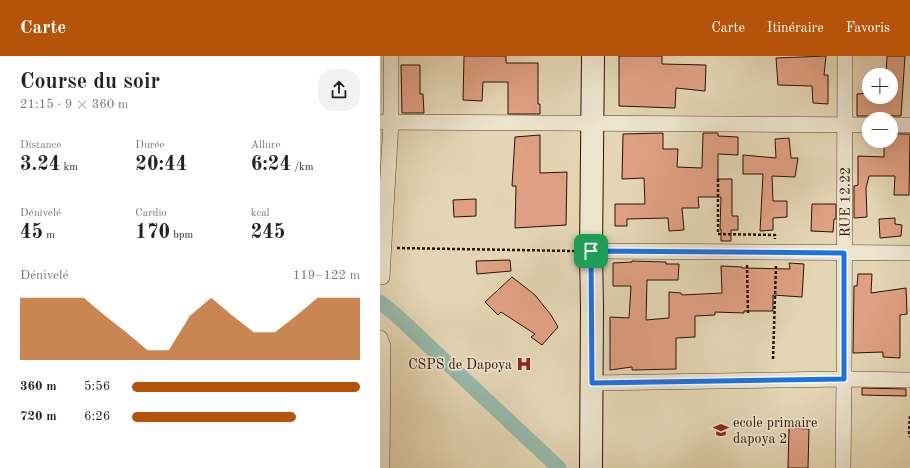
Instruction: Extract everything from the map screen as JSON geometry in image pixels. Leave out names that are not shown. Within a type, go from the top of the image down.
[{"type":"main road","points":[[591,468],[593,56]]},
{"type":"street","points":[[382,277],[386,122],[391,56]]},
{"type":"street","name":"RUE 12.22","points":[[842,468],[844,379],[845,56]]},
{"type":"street","points":[[386,122],[862,125]]},
{"type":"street","points":[[898,125],[910,125]]},
{"type":"street","points":[[591,251],[910,253]]},
{"type":"street","points":[[380,338],[383,346],[381,461]]},
{"type":"street","points":[[592,383],[844,379],[910,380]]},
{"type":"path","points":[[718,180],[718,234],[775,235],[776,252],[773,359]]},
{"type":"path","points":[[391,248],[591,251]]},
{"type":"path","points":[[746,252],[748,315]]},
{"type":"path","points":[[910,416],[910,437]]},
{"type":"building","points":[[464,56],[506,56],[506,63],[538,63],[538,104],[540,104],[540,114],[508,114],[508,82],[483,82],[482,101],[463,100]]},
{"type":"building","points":[[619,56],[662,56],[662,64],[706,65],[705,91],[676,88],[675,108],[619,106]]},
{"type":"building","points":[[826,56],[824,75],[828,75],[828,104],[813,103],[812,86],[778,85],[776,58]]},
{"type":"building","points":[[887,56],[905,56],[901,116],[898,116],[898,112],[862,112],[862,116],[857,116],[857,94],[862,94],[862,104],[898,104],[898,68],[886,68]]},
{"type":"building","points":[[401,65],[420,65],[420,94],[423,94],[424,113],[402,113]]},
{"type":"building","points":[[663,133],[663,149],[678,149],[677,167],[702,168],[703,133],[718,133],[718,136],[738,137],[738,155],[718,154],[718,179],[732,179],[732,216],[738,216],[738,230],[731,230],[731,241],[721,241],[721,197],[698,197],[699,208],[682,208],[684,230],[669,231],[668,218],[627,219],[627,226],[615,226],[615,204],[645,204],[644,178],[622,179],[623,134]]},
{"type":"building","points":[[898,134],[910,134],[909,195],[894,195],[895,176],[869,176],[866,188],[867,217],[854,218],[854,186],[858,185],[858,156],[884,157],[884,148],[898,148]]},
{"type":"building","points":[[540,135],[540,173],[567,172],[566,225],[515,228],[516,186],[512,186],[515,137]]},
{"type":"building","points":[[789,138],[791,158],[798,158],[795,177],[772,176],[773,201],[787,201],[787,217],[773,218],[773,230],[760,231],[763,174],[743,174],[743,155],[776,158],[775,139]]},
{"type":"building","points":[[476,199],[476,216],[454,217],[453,200]]},
{"type":"building","points":[[812,204],[836,204],[836,219],[834,219],[833,232],[811,231]]},
{"type":"building","points":[[895,218],[895,224],[902,225],[901,236],[880,238],[879,219]]},
{"type":"building","points":[[510,260],[511,271],[477,274],[476,261]]},
{"type":"building","points":[[632,261],[679,264],[678,280],[647,280],[646,320],[669,318],[669,292],[681,293],[682,295],[722,293],[721,266],[790,269],[789,263],[804,264],[802,297],[773,295],[773,311],[744,311],[744,313],[715,312],[715,315],[695,316],[695,337],[676,338],[676,369],[632,370],[632,367],[610,370],[610,317],[629,318],[631,286],[613,286],[613,263]]},
{"type":"building","points":[[858,274],[872,274],[871,293],[906,288],[907,314],[900,315],[900,358],[883,357],[883,352],[853,353],[854,286],[857,286]]},
{"type":"building","points":[[512,277],[535,295],[551,315],[558,327],[542,345],[531,337],[535,334],[501,312],[498,315],[485,302]]},
{"type":"building","points":[[862,388],[906,389],[906,396],[862,395]]},
{"type":"building","points":[[789,428],[809,429],[808,468],[788,468]]},
{"type":"waterway","points":[[380,302],[396,315],[559,468]]},
{"type":"place","name":"CSPS de Dapoya","points":[[524,364]]},
{"type":"place","name":"ecole primaire dapoya 2","points":[[721,430]]},
{"type":"route","points":[[591,251],[844,253],[844,379],[592,383],[591,251]]}]
